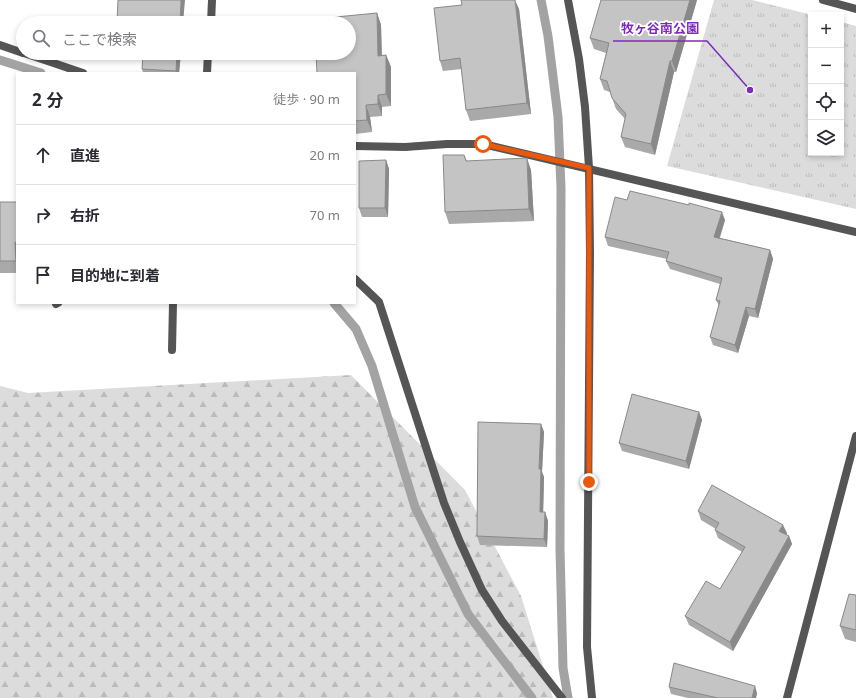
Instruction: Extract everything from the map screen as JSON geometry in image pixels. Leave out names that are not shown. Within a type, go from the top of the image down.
[{"type":"street","points":[[211,16],[212,0]]},
{"type":"street","points":[[568,0],[579,59],[585,107],[589,168],[590,269],[587,647],[592,698]]},
{"type":"street","points":[[823,0],[856,9]]},
{"type":"street","points":[[0,45],[16,51]]},
{"type":"street","points":[[44,60],[80,72]]},
{"type":"street","points":[[207,72],[208,60]]},
{"type":"street","points":[[356,146],[405,147],[448,144],[483,144],[856,232]]},
{"type":"street","points":[[356,280],[379,302],[444,503],[482,590],[502,621],[562,698]]},
{"type":"street","points":[[172,350],[173,304]]},
{"type":"street","points":[[788,698],[856,436]]},
{"type":"green space","points":[[714,0],[752,0],[808,14],[808,156],[844,156],[844,23],[856,26],[856,209],[667,166]]},
{"type":"green space","points":[[351,375],[465,490],[521,596],[553,698],[0,698],[0,386],[28,393]]},
{"type":"building","points":[[118,0],[181,0],[180,16],[117,16]]},
{"type":"building","points":[[461,0],[515,0],[527,103],[466,110],[460,58],[440,61],[434,8],[462,5]]},
{"type":"building","points":[[601,0],[690,0],[672,61],[670,61],[651,144],[621,137],[626,114],[612,98],[607,81],[600,79],[609,43],[590,38]]},
{"type":"building","points":[[377,13],[378,56],[386,55],[386,94],[378,95],[378,104],[366,105],[367,120],[356,121],[356,72],[317,72],[316,60],[356,60],[356,16],[346,16]]},
{"type":"building","points":[[143,60],[177,60],[176,71],[142,69]]},
{"type":"building","points":[[443,155],[464,155],[466,161],[527,158],[529,209],[445,212]]},
{"type":"building","points":[[386,160],[385,208],[359,208],[359,161]]},
{"type":"building","points":[[630,191],[689,205],[689,203],[722,212],[714,237],[770,250],[755,309],[746,307],[735,345],[710,337],[720,301],[716,300],[722,278],[666,261],[669,252],[605,237],[615,197],[627,200]]},
{"type":"building","points":[[0,202],[16,202],[16,261],[0,261]]},
{"type":"building","points":[[632,394],[699,412],[686,461],[619,443]]},
{"type":"building","points":[[478,422],[541,424],[539,469],[541,469],[540,512],[545,512],[544,539],[477,536]]},
{"type":"building","points":[[712,485],[783,525],[779,531],[789,536],[730,642],[685,616],[706,581],[720,589],[745,547],[715,530],[719,523],[698,511]]},
{"type":"building","points":[[849,594],[856,595],[856,630],[840,626]]},
{"type":"building","points":[[674,663],[755,686],[752,698],[718,698],[669,687]]},
{"type":"waterway","points":[[541,0],[548,36],[558,117],[561,188],[560,549],[563,668],[568,698]]},
{"type":"waterway","points":[[0,60],[38,72]]},
{"type":"waterway","points":[[335,304],[356,329],[372,366],[415,507],[468,614],[532,698]]},
{"type":"place","name":"牧ヶ谷南公園","points":[[750,90]]},
{"type":"route","points":[[483,144],[589,168],[589,482]]}]
